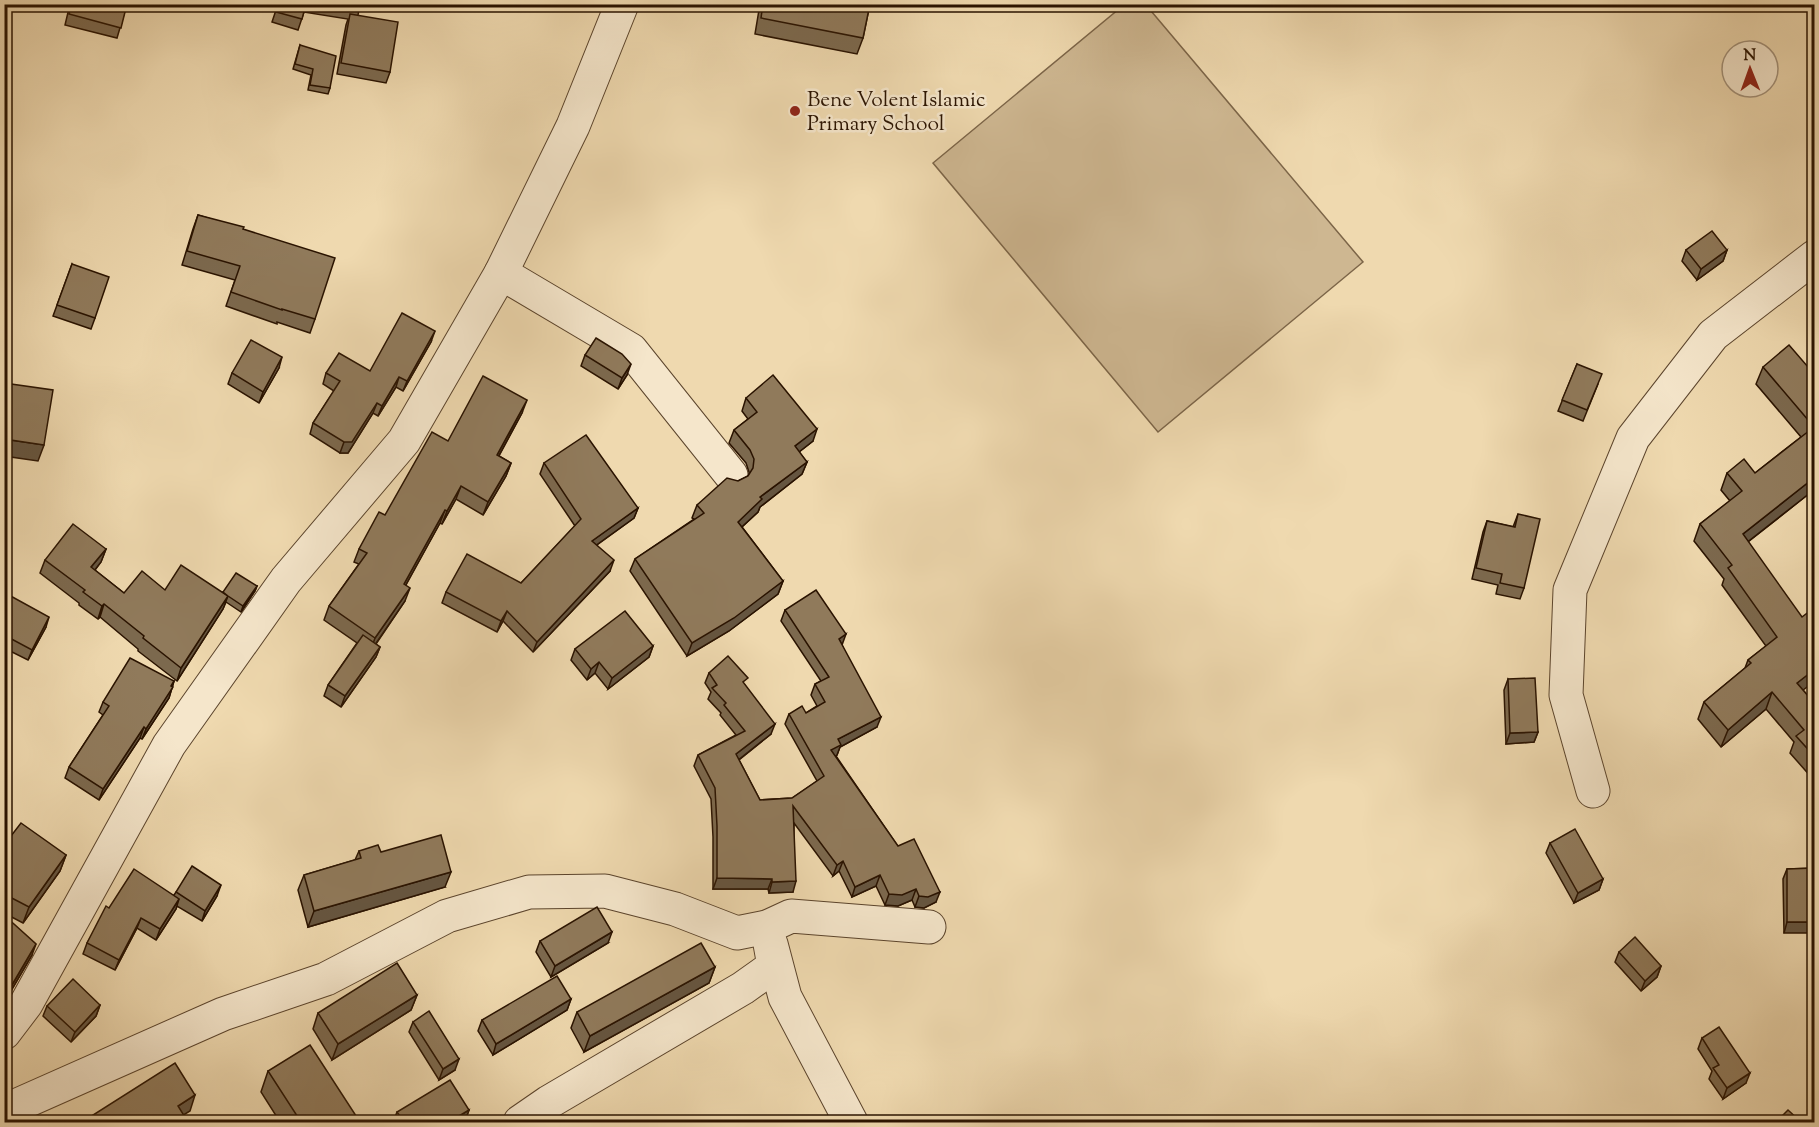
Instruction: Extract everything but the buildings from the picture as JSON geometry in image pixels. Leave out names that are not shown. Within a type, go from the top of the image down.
[{"type":"street","points":[[4,1033],[26,1004],[169,745],[286,580],[404,441],[501,273],[573,126],[622,4]]},
{"type":"street","points":[[1593,791],[1566,695],[1570,590],[1601,514],[1633,438],[1713,335],[1815,257]]},
{"type":"street","points":[[501,273],[631,350],[731,475]]},
{"type":"street","points":[[4,1111],[223,1014],[326,979],[447,916],[529,892],[604,891],[675,909],[737,933],[767,927],[791,916],[929,927]]},
{"type":"street","points":[[520,1122],[549,1102],[743,988],[774,966],[767,927]]},
{"type":"street","points":[[767,927],[785,997],[851,1122]]},
{"type":"shaded area","points":[[1125,4],[1146,5],[1363,262],[1158,432],[933,163]]},
{"type":"place","name":"Bene Volent Islamic Primary School","points":[[795,111]]}]
